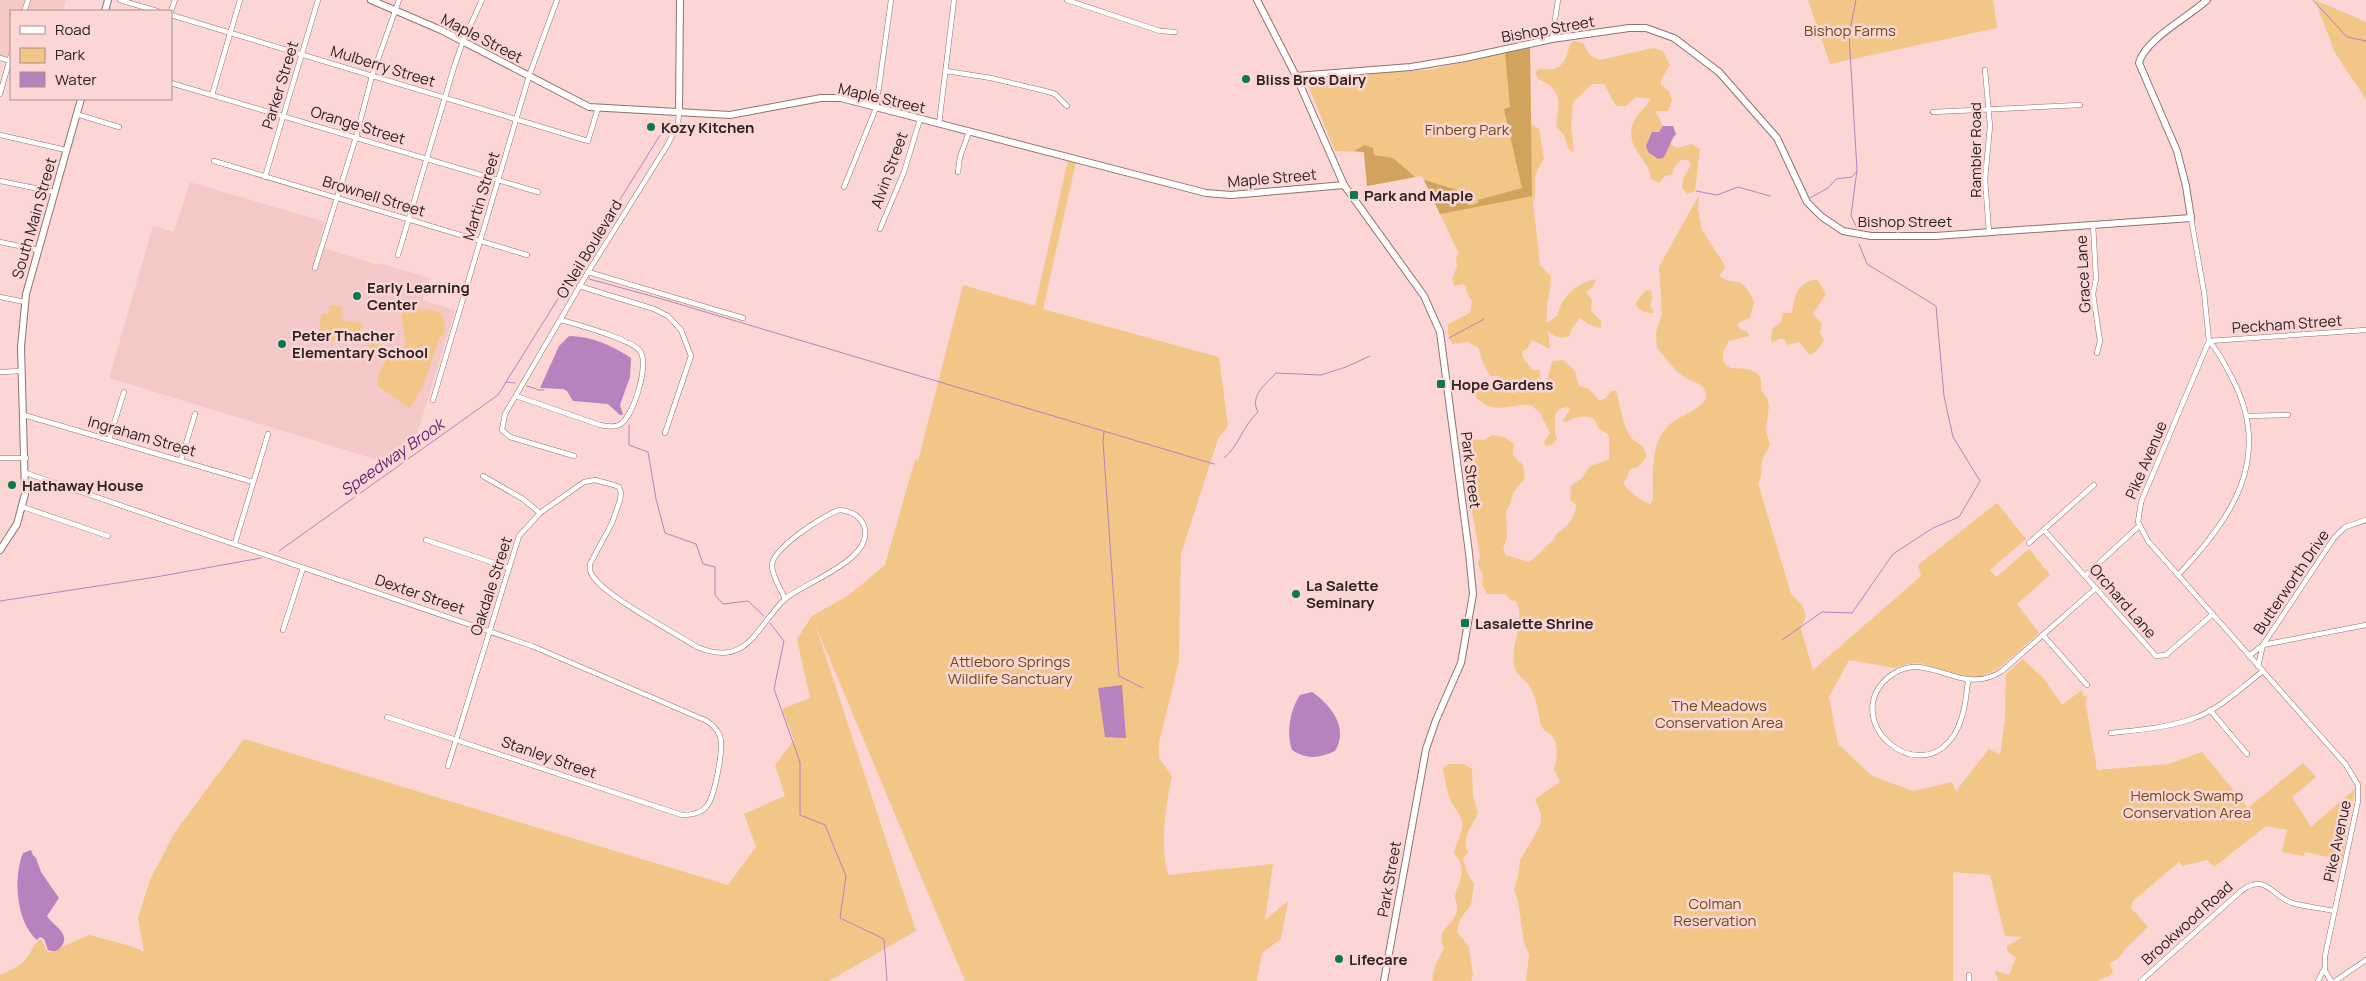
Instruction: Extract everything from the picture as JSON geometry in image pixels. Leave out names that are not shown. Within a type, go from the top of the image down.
[{"type":"main road","name":"Maple Street","points":[[371,0],[463,41],[585,106],[730,115],[831,98],[1220,195],[1344,185]]},
{"type":"main road","name":"O'Neil Boulevard","points":[[679,113],[680,0]]},
{"type":"main road","name":"Park Street","points":[[1257,0],[1296,76],[1344,185],[1424,296],[1440,332],[1472,581],[1472,608],[1460,663],[1432,728],[1424,758],[1384,981]]},
{"type":"main road","name":"Pike Avenue","points":[[2191,218],[2186,186],[2177,151],[2139,63],[2140,59],[2154,43],[2207,0]]},
{"type":"main road","name":"Bishop Street","points":[[1296,76],[1411,67],[1465,58],[1552,39],[1629,28],[1646,28],[1661,32],[1686,46],[1719,72],[1777,138],[1808,202],[1822,217],[1843,231],[1871,236],[1935,236],[2191,218]]},
{"type":"main road","name":"South Main Street","points":[[0,550],[17,524],[23,507],[26,458],[21,347],[25,302],[80,100]]},
{"type":"street","points":[[25,9],[28,0]]},
{"type":"street","points":[[120,0],[154,10]]},
{"type":"street","points":[[212,95],[240,0]]},
{"type":"street","name":"Parker Street","points":[[265,177],[318,0]]},
{"type":"street","points":[[315,268],[356,138],[372,76],[399,0]]},
{"type":"street","points":[[398,255],[463,41],[482,0]]},
{"type":"street","name":"Martin Street","points":[[433,400],[529,76],[557,0]]},
{"type":"street","points":[[844,187],[876,108],[891,0]]},
{"type":"street","points":[[939,124],[954,0]]},
{"type":"street","points":[[1067,0],[1160,30],[1175,32]]},
{"type":"street","points":[[1552,39],[1558,0]]},
{"type":"street","name":"Mulberry Street","points":[[172,16],[588,141],[598,108]]},
{"type":"street","points":[[0,58],[10,61],[0,94]]},
{"type":"street","name":"Rambler Road","points":[[1985,70],[1990,140],[1985,179],[1989,232]]},
{"type":"street","points":[[946,71],[991,78],[1045,91],[1055,94],[1067,106]]},
{"type":"street","name":"Orange Street","points":[[172,82],[538,192]]},
{"type":"street","points":[[1933,112],[2080,105]]},
{"type":"street","name":"O'Neil Boulevard","points":[[574,456],[510,437],[504,433],[502,423],[505,414],[588,272],[668,144],[678,123],[679,113]]},
{"type":"street","points":[[76,114],[119,127]]},
{"type":"street","name":"Alvin Street","points":[[880,229],[904,172],[920,119]]},
{"type":"street","points":[[958,172],[960,157],[969,132]]},
{"type":"street","points":[[0,135],[66,150]]},
{"type":"street","name":"Brownell Street","points":[[214,161],[527,255]]},
{"type":"street","points":[[0,181],[54,192]]},
{"type":"street","name":"Pike Avenue","points":[[2191,218],[2204,292],[2209,341],[2140,502],[2137,517],[2139,526],[2148,542],[2346,765],[2357,782],[2359,796],[2334,911],[2324,968],[2318,981]]},
{"type":"street","name":"Grace Lane","points":[[2093,224],[2096,279],[2093,294],[2100,341],[2097,353]]},
{"type":"street","points":[[0,242],[38,250]]},
{"type":"street","points":[[588,272],[744,318]]},
{"type":"street","points":[[580,286],[654,309],[668,316],[682,330],[691,356],[665,433]]},
{"type":"street","points":[[0,296],[25,302]]},
{"type":"street","points":[[516,396],[600,425],[612,427],[620,425],[626,420],[634,402],[644,368],[642,353],[631,344],[561,320]]},
{"type":"street","name":"Peckham Street","points":[[2209,341],[2366,330]]},
{"type":"street","points":[[2178,575],[2216,533],[2232,508],[2248,463],[2247,416],[2238,389],[2222,358],[2209,341]]},
{"type":"street","points":[[0,372],[22,372]]},
{"type":"street","points":[[109,439],[124,392]]},
{"type":"street","name":"Ingraham Street","points":[[24,414],[253,482]]},
{"type":"street","points":[[181,460],[195,414]]},
{"type":"street","points":[[2247,416],[2288,415]]},
{"type":"street","points":[[234,543],[268,434]]},
{"type":"street","points":[[0,458],[26,458]]},
{"type":"street","name":"Dexter Street","points":[[26,473],[489,631],[556,656],[707,721],[715,727],[722,745],[712,794],[707,805],[702,810]]},
{"type":"street","points":[[483,476],[523,499],[540,513]]},
{"type":"street","name":"Oakdale Street","points":[[448,766],[519,536],[540,513],[588,480],[619,488],[620,500],[614,518],[590,564],[590,571],[593,577],[617,597],[707,651],[727,653],[747,646],[785,599],[846,562],[858,552],[865,538],[865,530],[863,524],[856,516],[845,511],[834,512],[790,541],[778,552],[772,568],[785,599]]},
{"type":"street","points":[[2029,543],[2094,485]]},
{"type":"street","points":[[23,507],[108,536]]},
{"type":"street","name":"Butterworth Drive","points":[[2263,646],[2334,538],[2345,527],[2366,520]]},
{"type":"street","points":[[2084,576],[2139,526]]},
{"type":"street","name":"Orchard Lane","points":[[2044,530],[2154,655],[2166,655],[2213,614]]},
{"type":"street","points":[[426,540],[509,568]]},
{"type":"street","points":[[283,630],[304,568]]},
{"type":"street","points":[[1968,680],[1960,722],[1954,736],[1940,749],[1921,755],[1906,754],[1889,745],[1880,734],[1873,715],[1874,701],[1880,688],[1893,674],[1906,668],[1921,667],[1968,680],[1982,680],[1994,676],[2096,588]]},
{"type":"street","points":[[2249,656],[2263,646],[2366,625]]},
{"type":"street","points":[[2043,635],[2087,685]]},
{"type":"street","points":[[2258,666],[2263,646]]},
{"type":"street","points":[[2111,733],[2172,724],[2193,718],[2210,710],[2263,670]]},
{"type":"street","points":[[2210,710],[2247,754]]},
{"type":"street","name":"Stanley Street","points":[[387,717],[682,814],[691,815],[702,810]]},
{"type":"street","points":[[2359,796],[2366,794]]},
{"type":"street","name":"Brookwood Road","points":[[2141,981],[2243,889],[2250,886],[2266,886],[2291,902],[2334,911]]},
{"type":"street","points":[[2336,981],[2366,960]]},
{"type":"street","points":[[2324,968],[2331,981]]},
{"type":"street","points":[[1969,975],[1969,981]]},
{"type":"shaded area","points":[[0,0],[66,0],[63,10],[10,10],[10,48],[7,58],[0,56]]},
{"type":"shaded area","points":[[1530,47],[1532,196],[1440,214],[1424,180],[1457,190],[1465,203],[1471,205],[1479,202],[1478,200],[1522,188],[1504,109],[1510,107],[1505,52]]},
{"type":"shaded area","points":[[1365,145],[1373,148],[1374,155],[1393,158],[1415,177],[1367,186],[1364,152],[1354,151]]},
{"type":"shaded area","name":"Peter Thacher Elementary School","points":[[190,182],[325,222],[318,246],[378,265],[379,263],[429,278],[423,300],[455,310],[413,447],[388,463],[109,378],[153,226],[174,232]]},
{"type":"green space","name":"Bishop Farms","points":[[1808,0],[1993,0],[1997,28],[1830,64]]},
{"type":"green space","points":[[2315,0],[2366,22],[2366,99],[2335,53]]},
{"type":"green space","points":[[1574,41],[1583,43],[1590,55],[1600,60],[1654,48],[1663,51],[1670,65],[1661,80],[1661,85],[1669,91],[1672,101],[1668,111],[1655,111],[1663,126],[1659,132],[1666,153],[1669,143],[1677,148],[1691,144],[1700,149],[1695,191],[1687,194],[1682,187],[1684,177],[1691,165],[1688,160],[1681,160],[1675,166],[1672,175],[1665,176],[1659,183],[1651,179],[1647,166],[1634,146],[1631,131],[1634,121],[1651,99],[1636,97],[1626,106],[1616,106],[1604,84],[1592,84],[1573,102],[1571,127],[1574,151],[1572,152],[1568,148],[1564,135],[1556,126],[1558,97],[1552,87],[1538,79],[1535,72],[1539,69],[1557,68],[1561,65],[1570,44]]},
{"type":"green space","points":[[1530,47],[1531,124],[1539,129],[1544,159],[1536,176],[1533,202],[1540,265],[1551,276],[1547,323],[1558,315],[1562,302],[1571,291],[1583,283],[1596,279],[1593,287],[1586,292],[1592,300],[1591,311],[1601,321],[1601,328],[1588,324],[1580,318],[1572,328],[1569,336],[1558,337],[1548,331],[1550,349],[1532,340],[1527,349],[1522,351],[1523,357],[1532,370],[1540,370],[1540,377],[1535,382],[1539,389],[1543,389],[1547,383],[1552,361],[1563,360],[1575,371],[1579,386],[1589,389],[1599,400],[1605,399],[1611,391],[1616,391],[1627,430],[1635,441],[1642,445],[1647,456],[1638,467],[1630,469],[1623,483],[1628,490],[1650,504],[1653,500],[1655,452],[1662,434],[1672,423],[1699,407],[1706,397],[1702,386],[1678,372],[1657,348],[1656,332],[1662,314],[1659,267],[1699,195],[1698,210],[1702,230],[1725,268],[1719,276],[1725,280],[1742,284],[1754,302],[1750,317],[1737,324],[1740,329],[1748,332],[1749,336],[1729,341],[1723,352],[1723,361],[1730,368],[1749,369],[1757,373],[1761,379],[1761,390],[1767,398],[1769,406],[1766,431],[1770,445],[1762,460],[1761,476],[1758,483],[1791,594],[1802,605],[1806,616],[1801,629],[1813,670],[1921,576],[1918,565],[1997,503],[2026,539],[1990,570],[1996,577],[2029,549],[2050,575],[2017,604],[2039,633],[1998,669],[1980,677],[1964,676],[1920,663],[1907,664],[1895,668],[1849,660],[1829,697],[1838,744],[1872,776],[1913,791],[1952,782],[1956,791],[1989,749],[2000,755],[2005,720],[2006,674],[2023,659],[2044,679],[2062,705],[2082,690],[2083,696],[2087,696],[2086,705],[2097,770],[2169,764],[2202,752],[2248,808],[2303,763],[2316,777],[2292,797],[2311,827],[2355,789],[2342,860],[2305,852],[2304,856],[2282,852],[2287,830],[2266,826],[2214,867],[2207,860],[2182,866],[2179,862],[2132,902],[2131,908],[2148,927],[2125,949],[2119,958],[2109,964],[2113,971],[2111,975],[2097,981],[1999,981],[1995,973],[1996,971],[2009,975],[2016,958],[2007,951],[2007,946],[2023,937],[2005,936],[1990,875],[1953,872],[1953,981],[1526,981],[1529,955],[1524,942],[1518,901],[1514,889],[1520,860],[1541,822],[1541,814],[1535,799],[1560,782],[1554,769],[1557,757],[1554,740],[1541,725],[1530,686],[1518,674],[1513,660],[1520,618],[1516,601],[1511,600],[1505,594],[1487,594],[1482,584],[1483,574],[1478,565],[1480,555],[1472,511],[1471,475],[1466,456],[1467,441],[1470,439],[1484,440],[1493,435],[1504,437],[1514,444],[1513,455],[1523,465],[1525,479],[1513,492],[1506,512],[1507,537],[1503,549],[1506,555],[1528,562],[1554,540],[1556,534],[1570,522],[1576,505],[1570,499],[1571,486],[1582,478],[1590,466],[1609,460],[1609,438],[1608,434],[1599,429],[1594,419],[1580,417],[1567,422],[1562,421],[1570,410],[1569,407],[1561,408],[1555,414],[1555,433],[1557,439],[1552,445],[1546,446],[1544,442],[1550,433],[1540,413],[1531,405],[1493,407],[1480,401],[1473,393],[1475,390],[1500,382],[1501,378],[1490,376],[1482,361],[1479,348],[1468,342],[1452,344],[1448,334],[1448,324],[1470,313],[1472,301],[1467,293],[1466,286],[1462,284],[1454,286],[1452,280],[1457,266],[1456,257],[1459,254],[1422,176],[1367,186],[1364,152],[1335,151],[1306,80],[1359,74],[1428,70]]},
{"type":"green space","name":"Attleboro Springs Wildlife Sanctuary","points":[[1068,160],[1076,162],[1043,309],[1219,357],[1228,426],[1218,439],[1181,554],[1179,661],[1159,743],[1159,758],[1172,776],[1167,801],[1164,850],[1168,875],[1273,864],[1265,920],[1288,901],[1281,939],[1262,953],[1257,981],[965,981],[815,624],[916,931],[829,981],[0,981],[0,975],[20,965],[29,955],[35,944],[41,939],[48,953],[89,935],[131,946],[144,952],[138,918],[150,880],[175,832],[244,739],[728,885],[756,847],[744,814],[785,796],[775,765],[794,740],[782,709],[810,698],[797,639],[812,616],[849,595],[885,565],[915,460],[918,461],[963,285],[1035,306]]},
{"type":"green space","points":[[1818,280],[1826,294],[1813,314],[1822,324],[1820,333],[1824,340],[1817,350],[1810,355],[1799,342],[1787,345],[1785,340],[1781,338],[1771,343],[1772,329],[1781,322],[1783,313],[1792,313],[1797,292],[1807,282]]},
{"type":"green space","points":[[1646,290],[1651,291],[1652,299],[1650,305],[1654,313],[1643,312],[1635,304]]},
{"type":"green space","points":[[330,305],[342,307],[341,317],[343,321],[363,323],[356,336],[345,341],[318,339],[321,314],[329,314]]},
{"type":"green space","points":[[423,309],[436,311],[444,316],[444,335],[441,335],[424,382],[410,408],[379,387],[377,379],[385,361],[406,345],[402,320],[403,310]]},
{"type":"green space","points":[[371,341],[383,347],[377,359],[365,352]]},
{"type":"green space","points":[[1449,764],[1464,764],[1472,769],[1473,797],[1478,811],[1468,831],[1466,846],[1468,852],[1463,859],[1467,873],[1474,884],[1471,905],[1460,919],[1457,932],[1469,947],[1473,975],[1471,981],[1432,981],[1435,966],[1444,948],[1442,941],[1443,932],[1452,921],[1457,910],[1455,896],[1462,871],[1460,862],[1454,852],[1461,833],[1462,821],[1450,799],[1443,768]]},
{"type":"water","points":[[1663,126],[1673,126],[1676,134],[1663,158],[1658,159],[1648,152],[1646,146],[1652,132],[1659,132]]},
{"type":"water","points":[[569,336],[602,342],[631,358],[630,377],[620,405],[623,415],[620,415],[608,404],[573,401],[567,391],[563,389],[540,388],[559,346]]},
{"type":"water","points":[[1122,685],[1126,738],[1105,737],[1098,688]]},
{"type":"water","points":[[1312,692],[1326,703],[1331,710],[1339,726],[1340,734],[1335,751],[1324,755],[1308,757],[1292,750],[1289,729],[1294,708],[1300,695]]},
{"type":"water","points":[[31,850],[41,872],[59,898],[47,916],[61,931],[64,939],[63,944],[55,951],[48,950],[44,939],[40,937],[37,940],[30,932],[18,899],[17,886],[20,863],[23,853]]},
{"type":"waterway","points":[[1856,0],[1849,34],[1857,170],[1851,216],[1857,228]]},
{"type":"waterway","points":[[2313,0],[2347,37],[2366,41]]},
{"type":"waterway","points":[[506,382],[669,121]]},
{"type":"waterway","points":[[1810,198],[1828,188],[1836,179],[1852,177],[1857,171]]},
{"type":"waterway","points":[[1696,191],[1717,195],[1738,187],[1770,196]]},
{"type":"waterway","points":[[1782,640],[1822,612],[1852,613],[1893,554],[1933,528],[1959,517],[1980,481],[1953,437],[1944,396],[1936,306],[1867,264],[1859,244]]},
{"type":"waterway","points":[[572,275],[579,276]]},
{"type":"waterway","points":[[589,279],[662,299],[1214,464]]},
{"type":"waterway","points":[[1449,338],[1484,319]]},
{"type":"waterway","points":[[1224,458],[1234,448],[1248,423],[1258,412],[1256,406],[1257,396],[1276,373],[1321,375],[1346,367],[1370,356]]},
{"type":"waterway","name":"Speedway Brook","points":[[279,551],[498,395],[506,382],[515,383]]},
{"type":"waterway","name":"Speedway Brook","points":[[527,386],[544,390]]},
{"type":"waterway","name":"Speedway Brook","points":[[629,425],[629,445],[648,452],[656,499],[665,533],[696,544],[703,564],[715,567],[715,595],[723,604],[748,601],[764,616]]},
{"type":"waterway","points":[[1104,432],[1103,441],[1119,676],[1143,688]]},
{"type":"waterway","name":"Speedway Brook","points":[[0,601],[156,577],[261,558]]},
{"type":"waterway","name":"Speedway Brook","points":[[770,623],[784,641],[774,689],[800,762],[800,815],[825,825],[846,876],[840,918],[884,939],[887,981]]},
{"type":"place","name":"Bliss Bros Dairy","points":[[1246,79]]},
{"type":"place","name":"Kozy Kitchen","points":[[651,127]]},
{"type":"place","name":"Park and Maple","points":[[1354,195]]},
{"type":"place","name":"Early Learning Center","points":[[357,296]]},
{"type":"place","name":"Peter Thacher Elementary School","points":[[282,344]]},
{"type":"place","name":"Hope Gardens","points":[[1441,384]]},
{"type":"place","name":"Hathaway House","points":[[12,485]]},
{"type":"place","name":"La Salette Seminary","points":[[1296,594]]},
{"type":"place","name":"Lasalette Shrine","points":[[1465,623]]},
{"type":"place","name":"Lifecare","points":[[1339,959]]},
{"type":"park label","name":"Finberg Park","points":[[1467,129]]},
{"type":"park label","name":"The Meadows Conservation Area","points":[[1719,714]]},
{"type":"park label","name":"Hemlock Swamp Conservation Area","points":[[2187,804]]},
{"type":"park label","name":"Colman Reservation","points":[[1715,912]]}]
